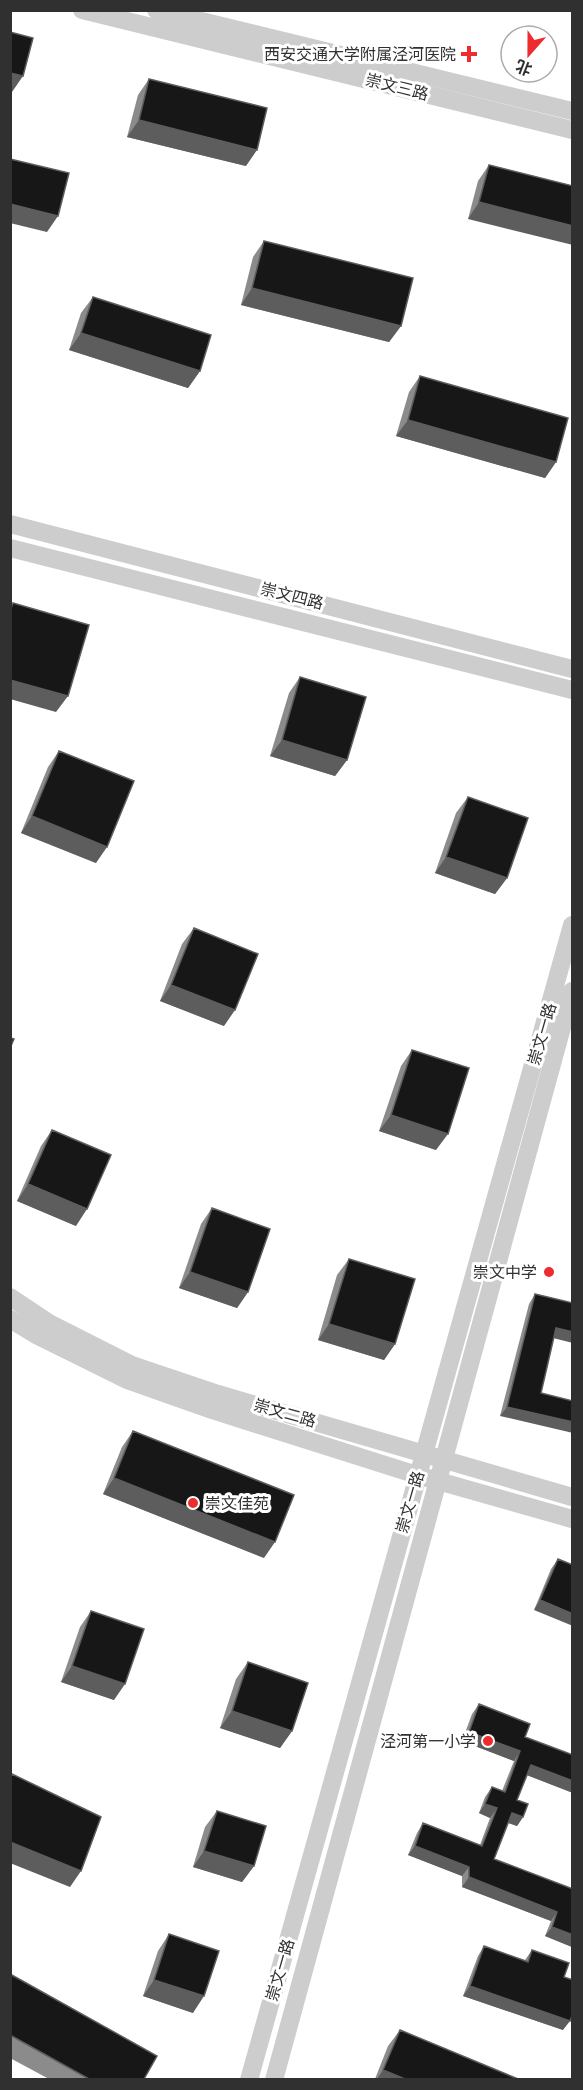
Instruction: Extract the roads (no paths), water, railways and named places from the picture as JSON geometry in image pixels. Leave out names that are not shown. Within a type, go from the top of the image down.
[{"type":"street","name":"崇文三路","points":[[82,10],[573,130]]},
{"type":"street","name":"崇文三路","points":[[156,10],[573,111]]},
{"type":"street","name":"崇文四路","points":[[10,524],[573,669]]},
{"type":"street","name":"崇文四路","points":[[10,548],[573,690]]},
{"type":"street","name":"崇文一路","points":[[249,2079],[573,925]]},
{"type":"street","name":"崇文一路","points":[[274,2079],[573,991]]},
{"type":"street","name":"崇文二路","points":[[10,1297],[49,1323],[132,1365],[218,1394],[573,1497]]},
{"type":"street","name":"崇文二路","points":[[10,1318],[38,1336],[127,1380],[212,1410],[417,1475],[573,1519]]},
{"type":"place","name":"西安交通大学附属泾河医院","points":[[469,54]]},
{"type":"place","name":"崇文中学","points":[[549,1272]]},
{"type":"place","name":"崇文佳苑","points":[[193,1503]]},
{"type":"place","name":"泾河第一小学","points":[[488,1741]]}]
